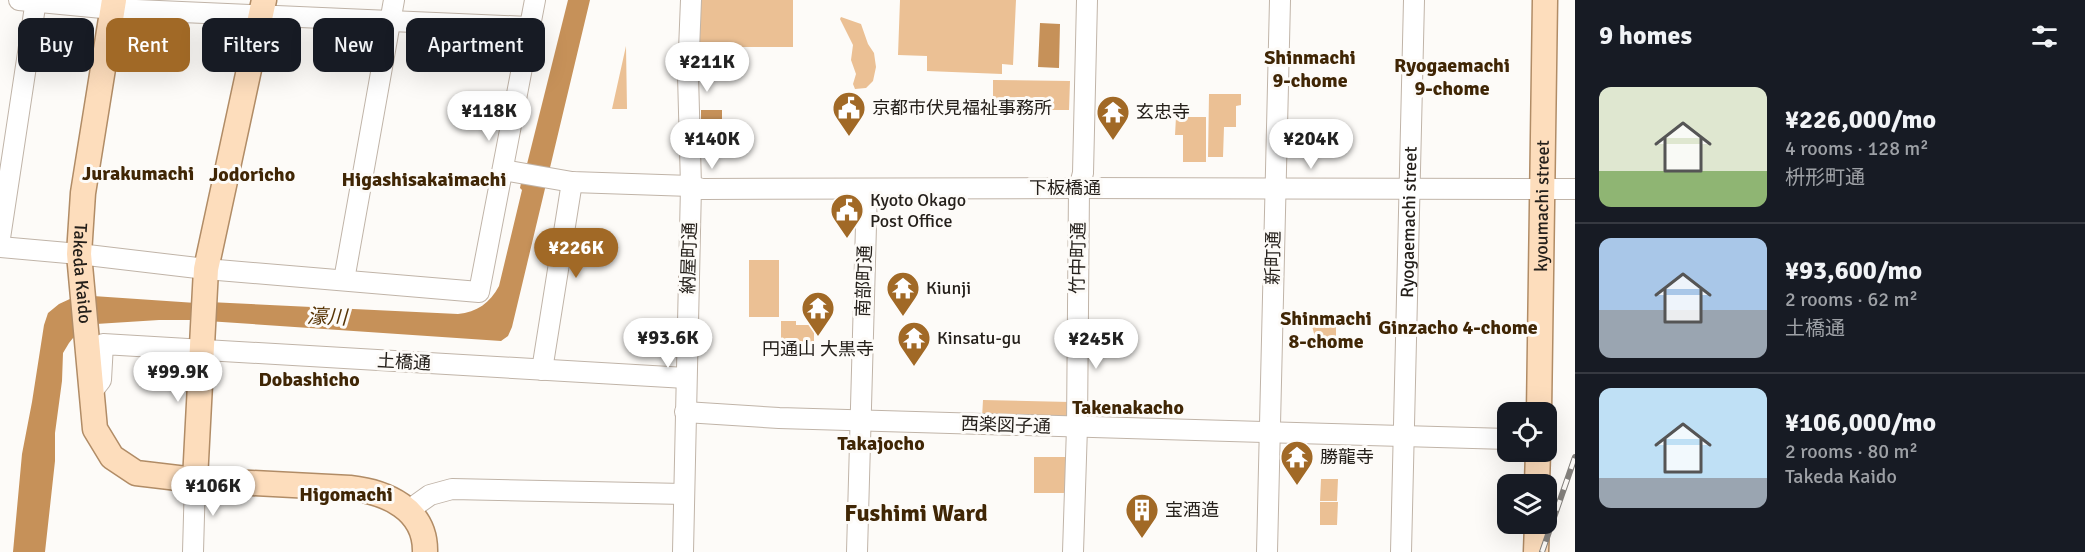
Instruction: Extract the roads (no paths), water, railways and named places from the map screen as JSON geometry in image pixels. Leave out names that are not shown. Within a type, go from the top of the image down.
[{"type":"main road","name":"kyoumachi street","points":[[1539,402],[1545,0]]},
{"type":"main road","name":"Takeda Kaido","points":[[114,5],[83,193],[79,254],[95,429],[112,457],[136,473],[195,480],[369,490],[409,510]]},
{"type":"main road","points":[[195,480],[205,281],[263,8]]},
{"type":"main road","points":[[409,510],[422,530],[425,552]]},
{"type":"main road","points":[[1536,552],[1537,534]]},
{"type":"street","points":[[391,18],[394,0]]},
{"type":"street","points":[[532,18],[535,0]]},
{"type":"street","name":"納屋町通","points":[[683,552],[691,186],[688,75],[691,0]]},
{"type":"street","name":"竹中町通","points":[[1073,552],[1077,427],[1079,188],[1083,173],[1087,0]]},
{"type":"street","name":"新町通","points":[[1267,552],[1280,0]]},
{"type":"street","name":"Ryogaemachi street","points":[[1401,552],[1414,0]]},
{"type":"street","points":[[0,238],[30,1],[263,8],[354,18]]},
{"type":"street","points":[[344,280],[381,72]]},
{"type":"street","points":[[0,247],[79,254],[205,281],[344,280],[479,292],[511,171],[524,72]]},
{"type":"street","name":"下板橋通","points":[[511,171],[564,180],[691,186],[702,189],[1575,189]]},
{"type":"street","points":[[542,370],[564,180]]},
{"type":"street","name":"南部町通","points":[[857,552],[867,189]]},
{"type":"street","name":"土橋通","points":[[92,391],[101,383],[103,344],[686,378]]},
{"type":"street","name":"西楽図子通","points":[[685,412],[779,418],[1497,439]]},
{"type":"street","points":[[193,552],[195,480]]},
{"type":"street","points":[[409,510],[430,495],[452,489],[684,494]]},
{"type":"water","name":"濠川","points":[[568,0],[590,0],[508,336],[501,341],[192,320],[96,324],[77,333],[63,353],[45,552],[13,552],[22,454],[44,325],[48,313],[59,304],[72,298],[93,296],[196,303],[458,314],[477,309],[487,302],[499,286],[522,190],[520,188],[524,168],[527,164]]},
{"type":"water","points":[[1040,23],[1060,24],[1059,68],[1038,67]]},
{"type":"water","points":[[701,110],[722,110],[722,158],[701,158]]},
{"type":"railway","points":[[1542,552],[1575,457]]},
{"type":"place","name":"京都市伏見福祉事務所","points":[[849,137]]},
{"type":"place","name":"玄忠寺","points":[[1113,141]]},
{"type":"place","name":"Kyoto Okago Post Office","points":[[847,239]]},
{"type":"place","name":"Kiunji","points":[[903,317]]},
{"type":"place","name":"円通山 大黒寺","points":[[818,337]]},
{"type":"place","name":"Kinsatu-gu","points":[[914,367]]},
{"type":"place","name":"勝龍寺","points":[[1297,486]]},
{"type":"place","name":"宝酒造","points":[[1142,539]]},
{"type":"district","name":"Shinmachi 9-chome","points":[[1310,68]]},
{"type":"district","name":"Ryogaemachi 9-chome","points":[[1452,76]]},
{"type":"district","name":"Jurakumachi","points":[[138,173]]},
{"type":"district","name":"Jodoricho","points":[[252,174]]},
{"type":"district","name":"Higashisakaimachi","points":[[424,179]]},
{"type":"district","name":"Ginzacho 4-chome","points":[[1458,327]]},
{"type":"district","name":"Shinmachi 8-chome","points":[[1326,330]]},
{"type":"district","name":"Dobashicho","points":[[309,379]]},
{"type":"district","name":"Takenakacho","points":[[1128,407]]},
{"type":"district","name":"Takajocho","points":[[881,443]]},
{"type":"district","name":"Higomachi","points":[[346,494]]},
{"type":"district","name":"Fushimi Ward","points":[[916,513]]}]
